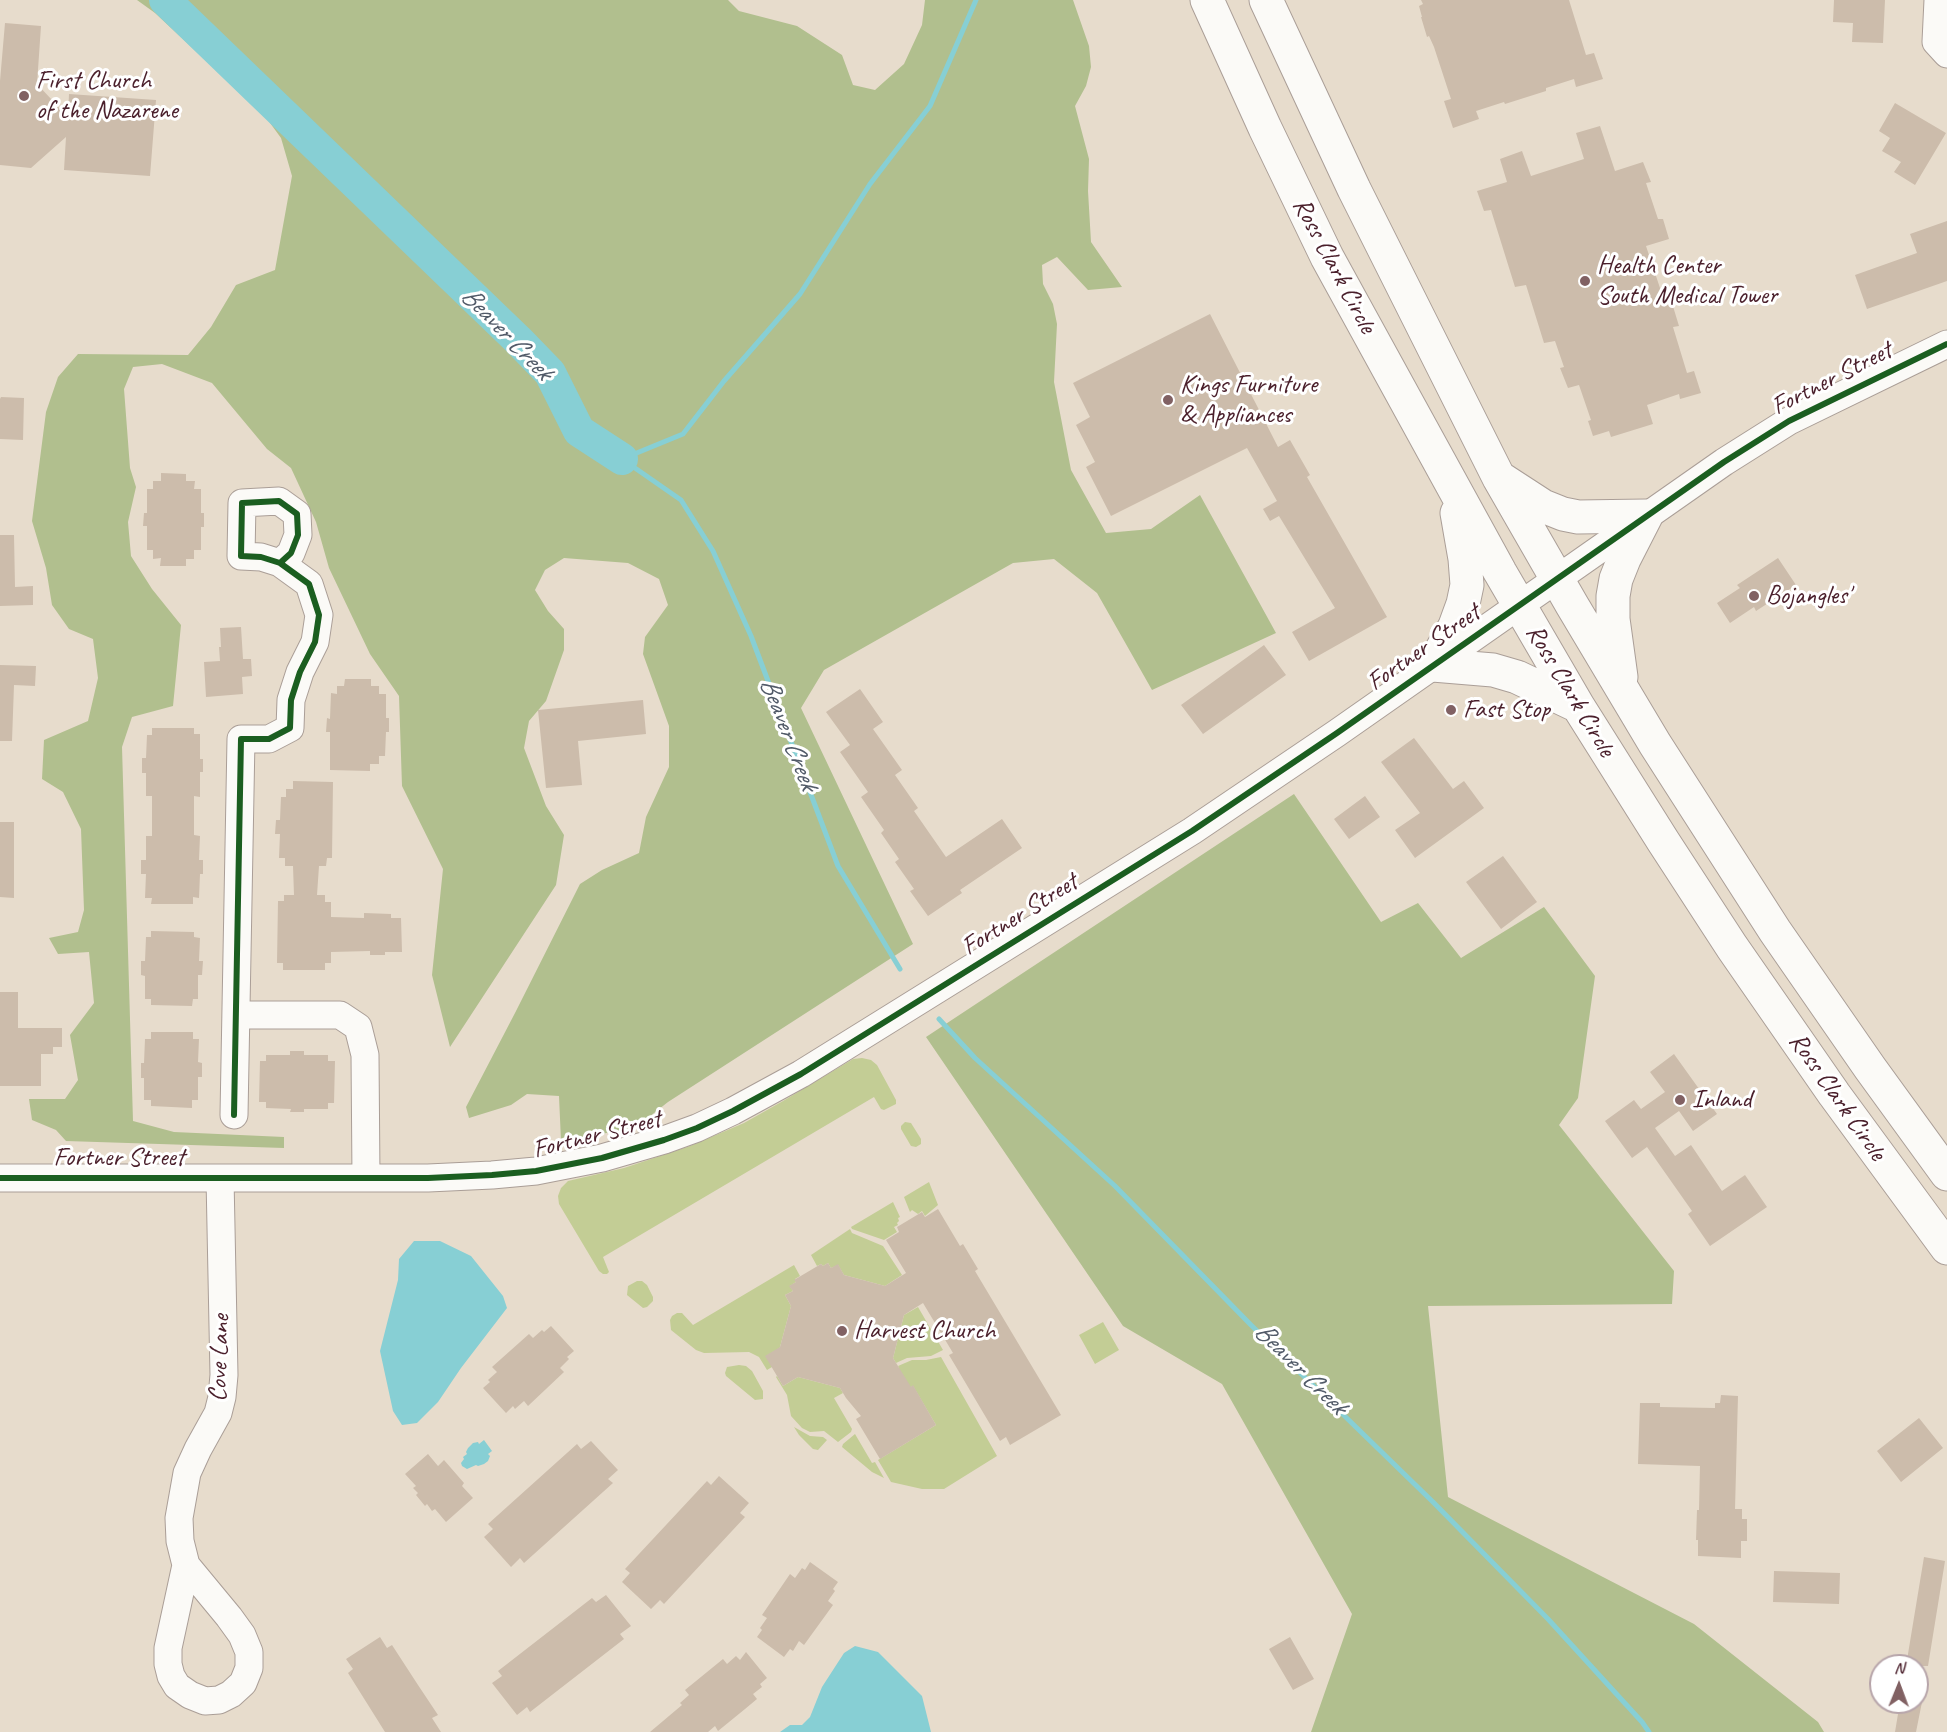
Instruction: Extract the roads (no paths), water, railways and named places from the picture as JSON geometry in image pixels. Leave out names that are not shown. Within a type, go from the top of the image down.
[{"type":"highway","name":"Ross Clark Circle","points":[[1207,0],[1313,231],[1454,490],[1578,706],[1675,860],[1834,1094],[1947,1248]]},
{"type":"highway","name":"Ross Clark Circle","points":[[1266,0],[1354,189],[1499,478],[1557,579],[1622,691],[1775,931],[1947,1174]]},
{"type":"highway","points":[[1499,478],[1543,506],[1563,514],[1578,517],[1646,516],[1624,559],[1616,579],[1613,596],[1613,619],[1622,691]]},
{"type":"highway","points":[[1454,490],[1467,585],[1455,626],[1433,665],[1501,672],[1518,677],[1578,706]]},
{"type":"highway","points":[[1834,1094],[1870,1068]]},
{"type":"street","points":[[1938,0],[1936,42],[1947,54]]},
{"type":"street","name":"Fortner Street","points":[[0,1178],[492,1176],[559,1167],[602,1158],[664,1140],[733,1112],[801,1074],[1192,831],[1337,734],[1724,462],[1789,421],[1947,344]]},
{"type":"street","points":[[234,1115],[241,739],[269,739],[290,728],[291,700],[300,672],[315,642],[320,615],[309,584],[280,563]]},
{"type":"street","points":[[236,1014],[340,1015],[358,1027],[365,1055],[366,1178]]},
{"type":"street","name":"Cove Lane","points":[[186,1565],[168,1648],[168,1664],[177,1686],[205,1701],[219,1700],[231,1694],[243,1683],[249,1668],[249,1652],[242,1635],[229,1617],[186,1565],[180,1541],[179,1518],[188,1473],[218,1413],[222,1397],[224,1375],[219,1178]]},
{"type":"water","points":[[414,1241],[440,1241],[471,1256],[503,1296],[507,1308],[438,1402],[417,1423],[402,1425],[393,1411],[380,1351],[398,1280],[399,1259]]},
{"type":"water","points":[[484,1440],[492,1451],[488,1454],[490,1456],[488,1461],[467,1469],[462,1466],[463,1457],[467,1454],[468,1448],[473,1443],[478,1442],[479,1444]]},
{"type":"water","points":[[855,1646],[878,1652],[922,1696],[931,1732],[780,1732],[790,1725],[802,1725],[810,1717],[822,1687],[844,1653]]},
{"type":"waterway","name":"Beaver Creek","points":[[165,0],[550,373],[579,431],[622,459]]},
{"type":"waterway","points":[[622,459],[683,434],[724,381],[800,294],[870,184],[930,106],[976,0]]},
{"type":"waterway","name":"Beaver Creek","points":[[622,459],[681,500],[713,551],[751,636],[838,866],[900,969]]},
{"type":"waterway","name":"Beaver Creek","points":[[939,1019],[975,1058],[1115,1186],[1251,1325],[1433,1502],[1548,1619],[1649,1732]]},
{"type":"place","name":"First Church of the Nazarene","points":[[24,96]]},
{"type":"place","name":"Health Center South Medical Tower","points":[[1585,281]]},
{"type":"place","name":"Kings Furniture & Appliances","points":[[1168,400]]},
{"type":"place","name":"Bojangles'","points":[[1754,596]]},
{"type":"place","name":"Fast Stop","points":[[1451,710]]},
{"type":"place","name":"Inland","points":[[1680,1100]]},
{"type":"place","name":"Harvest Church","points":[[842,1331]]}]
